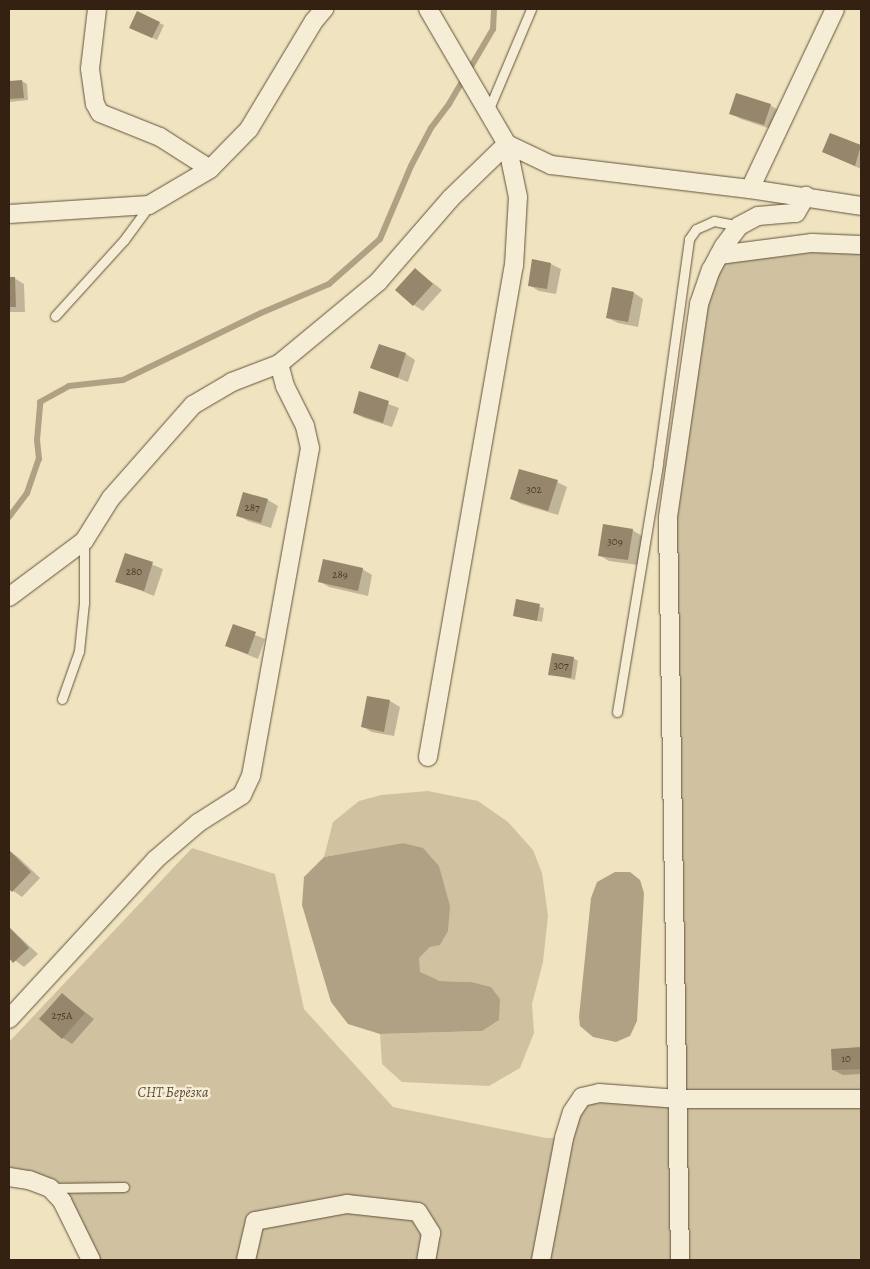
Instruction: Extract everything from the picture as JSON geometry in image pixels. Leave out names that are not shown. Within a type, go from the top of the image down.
[{"type":"street","points":[[97,9],[90,69],[95,104],[100,113],[160,137],[210,169]]},
{"type":"street","points":[[9,214],[149,205],[210,169],[249,129],[314,21],[324,9]]},
{"type":"street","points":[[428,9],[507,144],[518,197],[514,266],[428,757]]},
{"type":"street","points":[[750,189],[836,9]]},
{"type":"street","points":[[507,144],[550,165],[806,196],[861,206]]},
{"type":"street","points":[[9,597],[84,541],[111,498],[193,405],[232,382],[279,364],[378,282],[451,198],[507,144]]},
{"type":"street","points":[[680,1260],[668,517],[699,304],[719,255],[739,226],[758,216],[796,213],[806,196]]},
{"type":"street","points":[[719,255],[812,243],[861,245]]},
{"type":"street","points":[[9,1019],[155,860],[198,823],[242,796],[251,776],[310,448],[305,426],[285,386],[279,364]]},
{"type":"street","points":[[540,1260],[564,1138],[572,1112],[582,1098],[599,1093],[678,1098],[861,1099]]},
{"type":"street","points":[[9,1176],[29,1180],[50,1188],[62,1201],[91,1260]]},
{"type":"street","points":[[246,1260],[255,1221],[347,1204],[418,1212],[431,1233],[426,1260]]},
{"type":"lane","points":[[488,111],[531,9]]},
{"type":"lane","points":[[55,316],[124,240],[149,205]]},
{"type":"lane","points":[[617,712],[658,463],[690,239],[696,229],[714,221],[739,226]]},
{"type":"lane","points":[[62,699],[79,650],[84,603],[84,541]]},
{"type":"lane","points":[[50,1188],[124,1187]]},
{"type":"green space","name":"СНТ Берёзка","points":[[861,245],[861,1260],[91,1260],[62,1201],[9,1177],[9,1042],[192,848],[275,874],[304,1009],[393,1107],[546,1138],[563,1138],[582,1097],[678,1098],[668,517],[699,304],[719,255]]},
{"type":"green space","points":[[428,791],[478,801],[508,822],[533,850],[542,873],[548,916],[543,962],[532,1004],[534,1033],[520,1068],[489,1086],[402,1082],[382,1064],[380,1034],[482,1031],[471,982],[440,981],[420,973],[418,958],[430,947],[403,843],[324,857],[333,822],[359,801],[381,795]]},
{"type":"shaded area","points":[[403,843],[423,848],[439,866],[450,906],[448,931],[440,945],[430,947],[419,958],[420,972],[440,981],[471,982],[491,987],[500,999],[499,1020],[482,1031],[380,1034],[348,1024],[331,1002],[302,905],[304,877],[324,857]]},
{"type":"shaded area","points":[[615,872],[630,872],[640,880],[644,893],[637,1021],[630,1036],[616,1042],[593,1037],[580,1026],[579,1017],[591,898],[597,882]]},
{"type":"building","points":[[137,11],[160,22],[152,38],[129,28]]},
{"type":"building","points":[[22,80],[24,98],[9,99],[9,81]]},
{"type":"building","points":[[736,93],[771,104],[764,125],[729,114]]},
{"type":"building","points":[[830,133],[861,145],[855,166],[822,152]]},
{"type":"building","points":[[532,259],[551,263],[547,289],[528,286]]},
{"type":"building","points":[[415,268],[433,284],[413,306],[395,290]]},
{"type":"building","points":[[9,277],[15,277],[16,307],[9,307]]},
{"type":"building","points":[[612,287],[634,292],[628,322],[606,318]]},
{"type":"building","points":[[379,344],[406,353],[398,378],[370,368]]},
{"type":"building","points":[[359,391],[389,401],[383,423],[353,413]]},
{"type":"building","points":[[519,469],[558,480],[548,511],[510,499]]},
{"type":"building","points":[[243,492],[268,499],[261,523],[236,516]]},
{"type":"building","points":[[603,524],[633,529],[628,560],[598,556]]},
{"type":"building","points":[[125,553],[153,562],[144,591],[115,582]]},
{"type":"building","points":[[323,559],[363,568],[358,591],[318,582]]},
{"type":"building","points":[[516,599],[540,604],[537,621],[513,616]]},
{"type":"building","points":[[233,624],[256,632],[248,654],[225,646]]},
{"type":"building","points":[[552,653],[574,657],[571,678],[548,675]]},
{"type":"building","points":[[367,696],[390,700],[384,732],[361,727]]},
{"type":"building","points":[[9,850],[31,872],[12,892],[9,889]]},
{"type":"building","points":[[9,927],[29,948],[13,963],[9,958]]},
{"type":"building","points":[[62,993],[85,1013],[62,1039],[39,1019]]},
{"type":"building","points":[[861,1047],[861,1069],[832,1070],[831,1049]]},
{"type":"waterway","points":[[9,517],[27,493],[39,459],[37,440],[40,402],[69,386],[123,380],[261,313],[329,284],[380,239],[411,166],[431,128],[449,104],[493,29],[494,9]]}]
